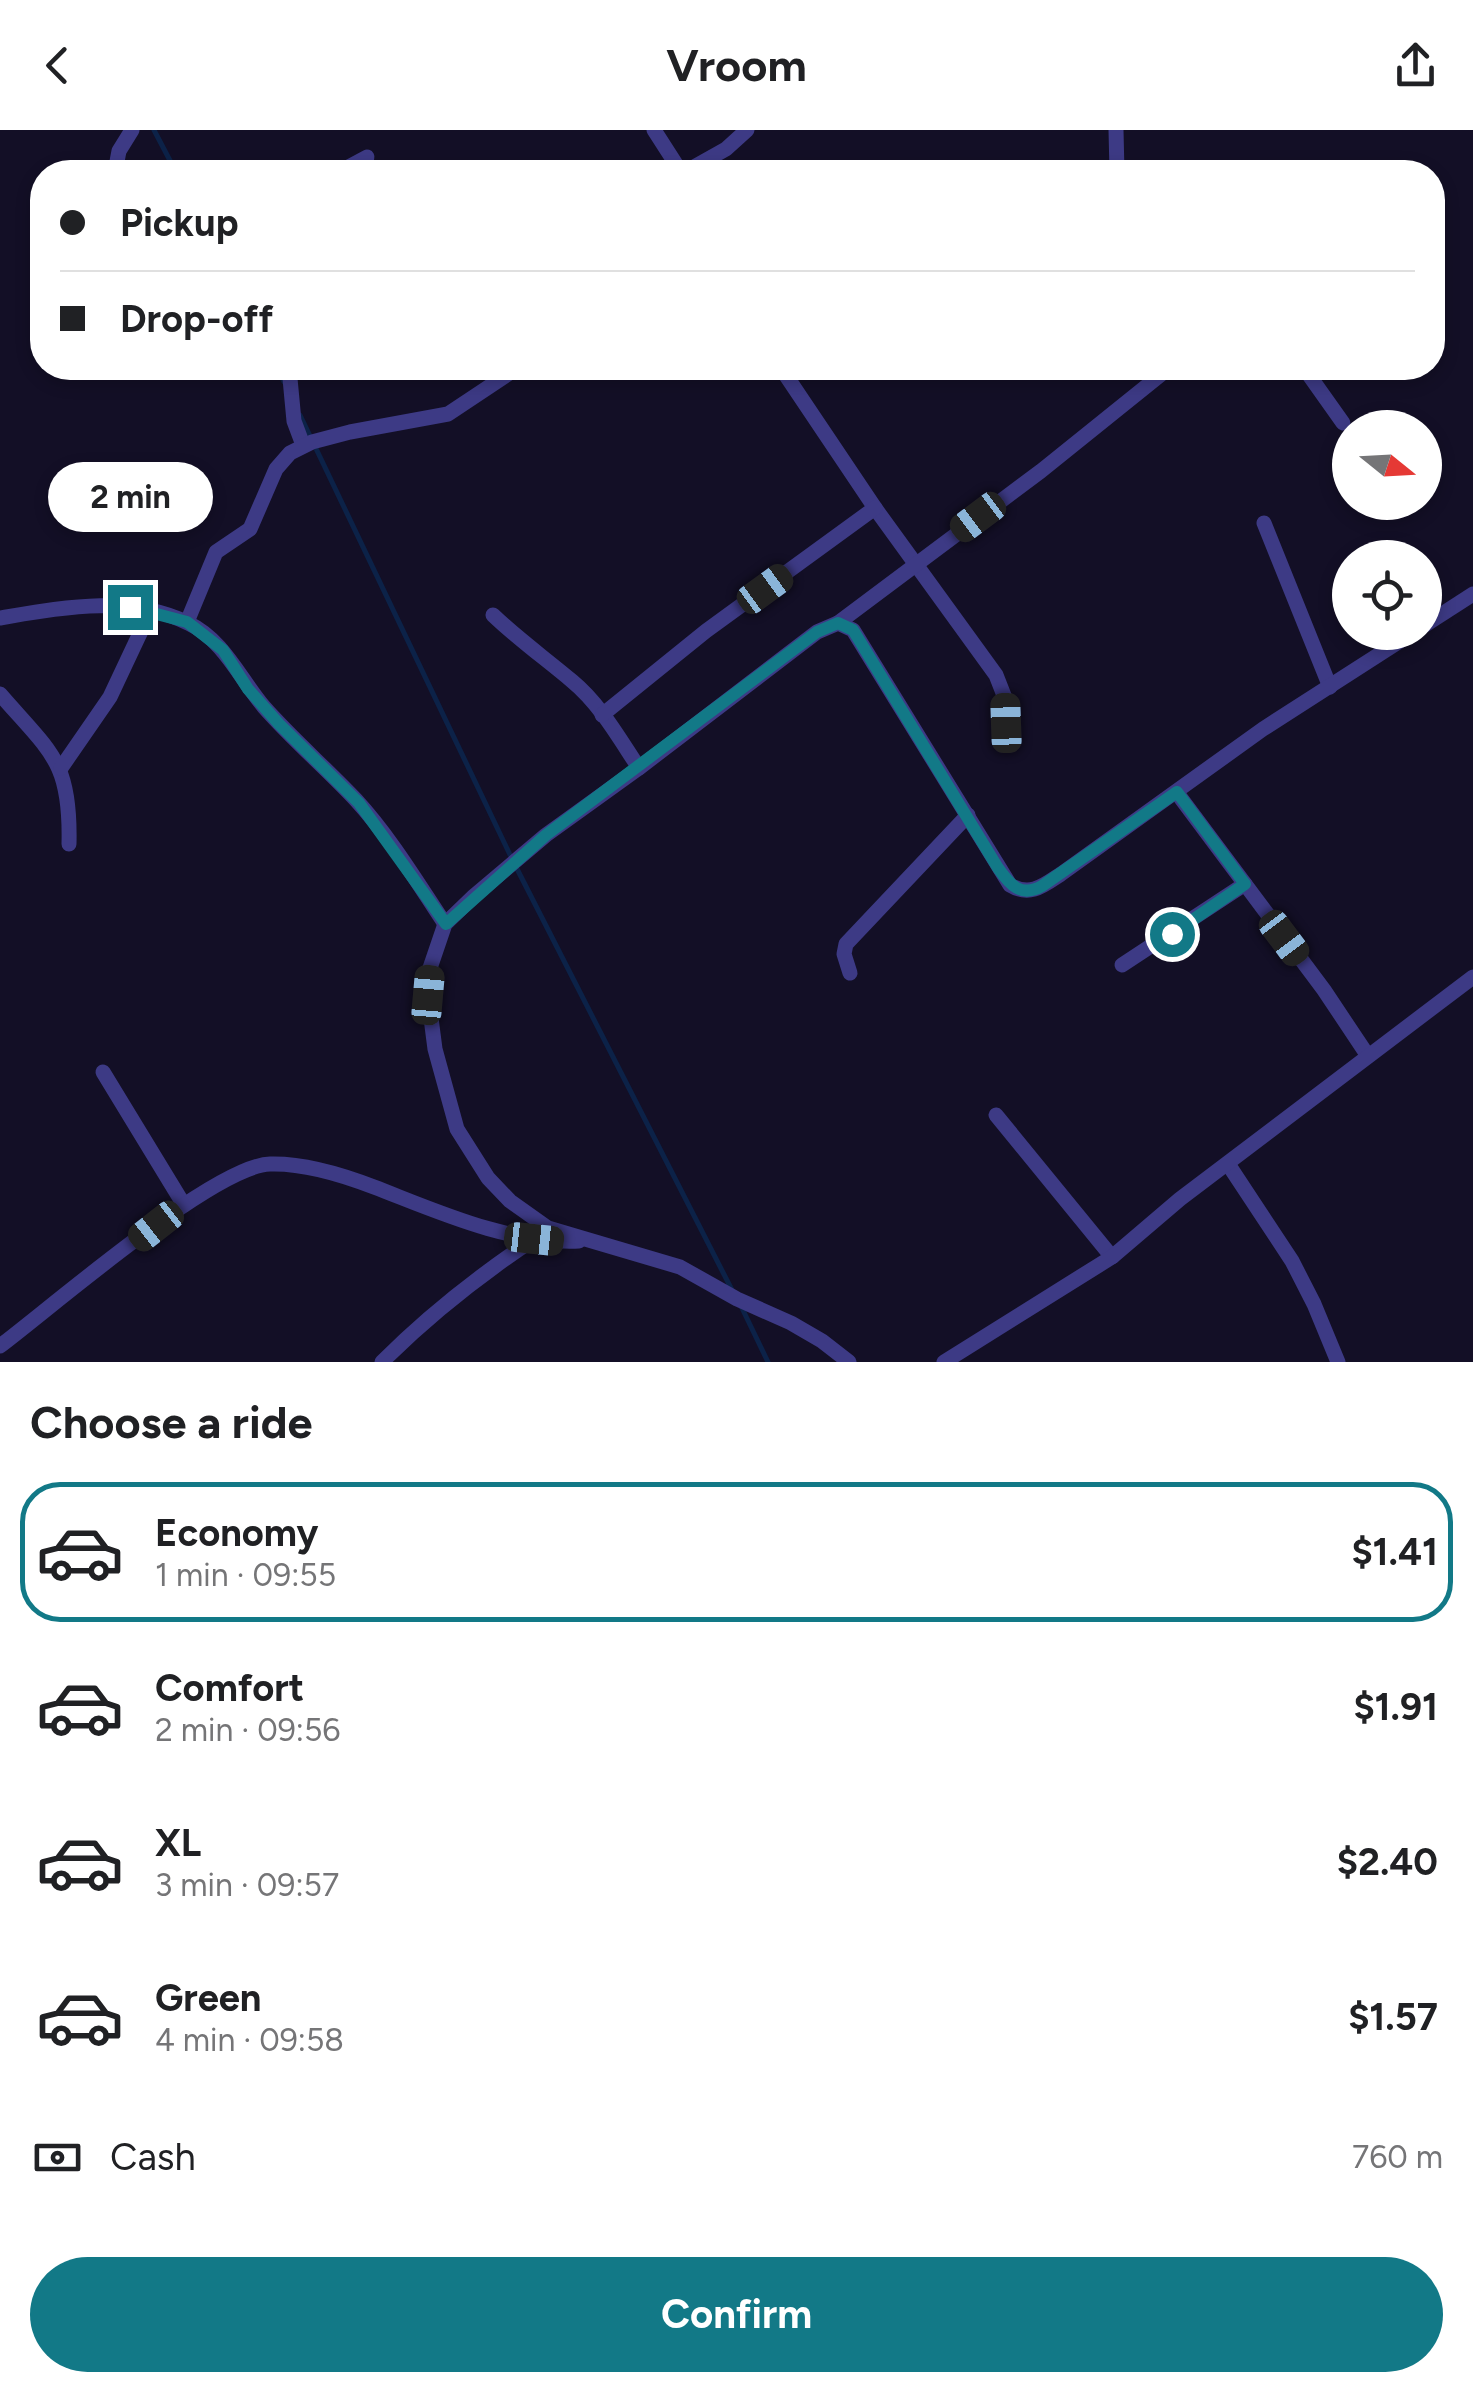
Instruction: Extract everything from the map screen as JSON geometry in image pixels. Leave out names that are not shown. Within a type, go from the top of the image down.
[{"type":"street","points":[[116,160],[132,130]]},
{"type":"street","points":[[654,130],[675,160]]},
{"type":"street","points":[[704,160],[747,130]]},
{"type":"street","points":[[1116,130],[1117,160]]},
{"type":"street","points":[[361,160],[367,157]]},
{"type":"street","points":[[289,380],[294,421],[302,445]]},
{"type":"street","points":[[187,622],[216,552],[250,529],[276,469],[302,445],[448,414],[499,380]]},
{"type":"street","points":[[790,380],[875,508],[996,675],[1005,698],[1006,723]]},
{"type":"street","points":[[849,1362],[791,1323],[680,1267],[548,1228],[510,1201],[488,1178],[457,1129],[435,1050],[428,995],[430,968],[446,924],[524,852],[817,632],[838,623],[1153,380]]},
{"type":"street","points":[[1313,380],[1334,410]]},
{"type":"street","points":[[602,714],[706,631],[875,508]]},
{"type":"street","points":[[1264,524],[1330,687]]},
{"type":"street","points":[[1442,615],[1473,594]]},
{"type":"street","points":[[0,618],[88,605],[130,607],[187,622],[223,650],[248,689],[279,724],[359,803],[446,924]]},
{"type":"street","points":[[61,768],[110,697],[150,612]]},
{"type":"street","points":[[493,615],[574,682],[602,714],[639,768]]},
{"type":"street","points":[[838,623],[853,630],[1010,884],[1027,892],[1061,874],[1263,730],[1387,650]]},
{"type":"street","points":[[0,694],[61,768],[70,805],[69,844]]},
{"type":"street","points":[[1177,792],[1324,990],[1368,1056]]},
{"type":"street","points":[[850,972],[844,954],[846,944],[968,815]]},
{"type":"street","points":[[1122,965],[1245,884]]},
{"type":"street","points":[[944,1362],[1112,1257],[1180,1199],[1473,977]]},
{"type":"street","points":[[103,1072],[184,1205]]},
{"type":"street","points":[[996,1115],[1112,1257]]},
{"type":"street","points":[[0,1346],[184,1205],[242,1170],[269,1164],[301,1167],[371,1186],[450,1216],[534,1239],[593,1241]]},
{"type":"street","points":[[1228,1164],[1292,1261],[1338,1362]]},
{"type":"street","points":[[382,1362],[448,1303],[534,1239]]},
{"type":"waterway","points":[[154,130],[170,160]]},
{"type":"waterway","points":[[300,415],[513,861],[733,1292]]},
{"type":"waterway","points":[[741,1306],[768,1362]]},
{"type":"route","points":[[130,607],[187,622],[223,650],[248,689],[279,724],[359,803],[446,924],[546,835],[817,632],[838,623],[853,630],[998,868],[1018,890],[1036,890],[1177,792],[1245,884],[1172,934]]}]
